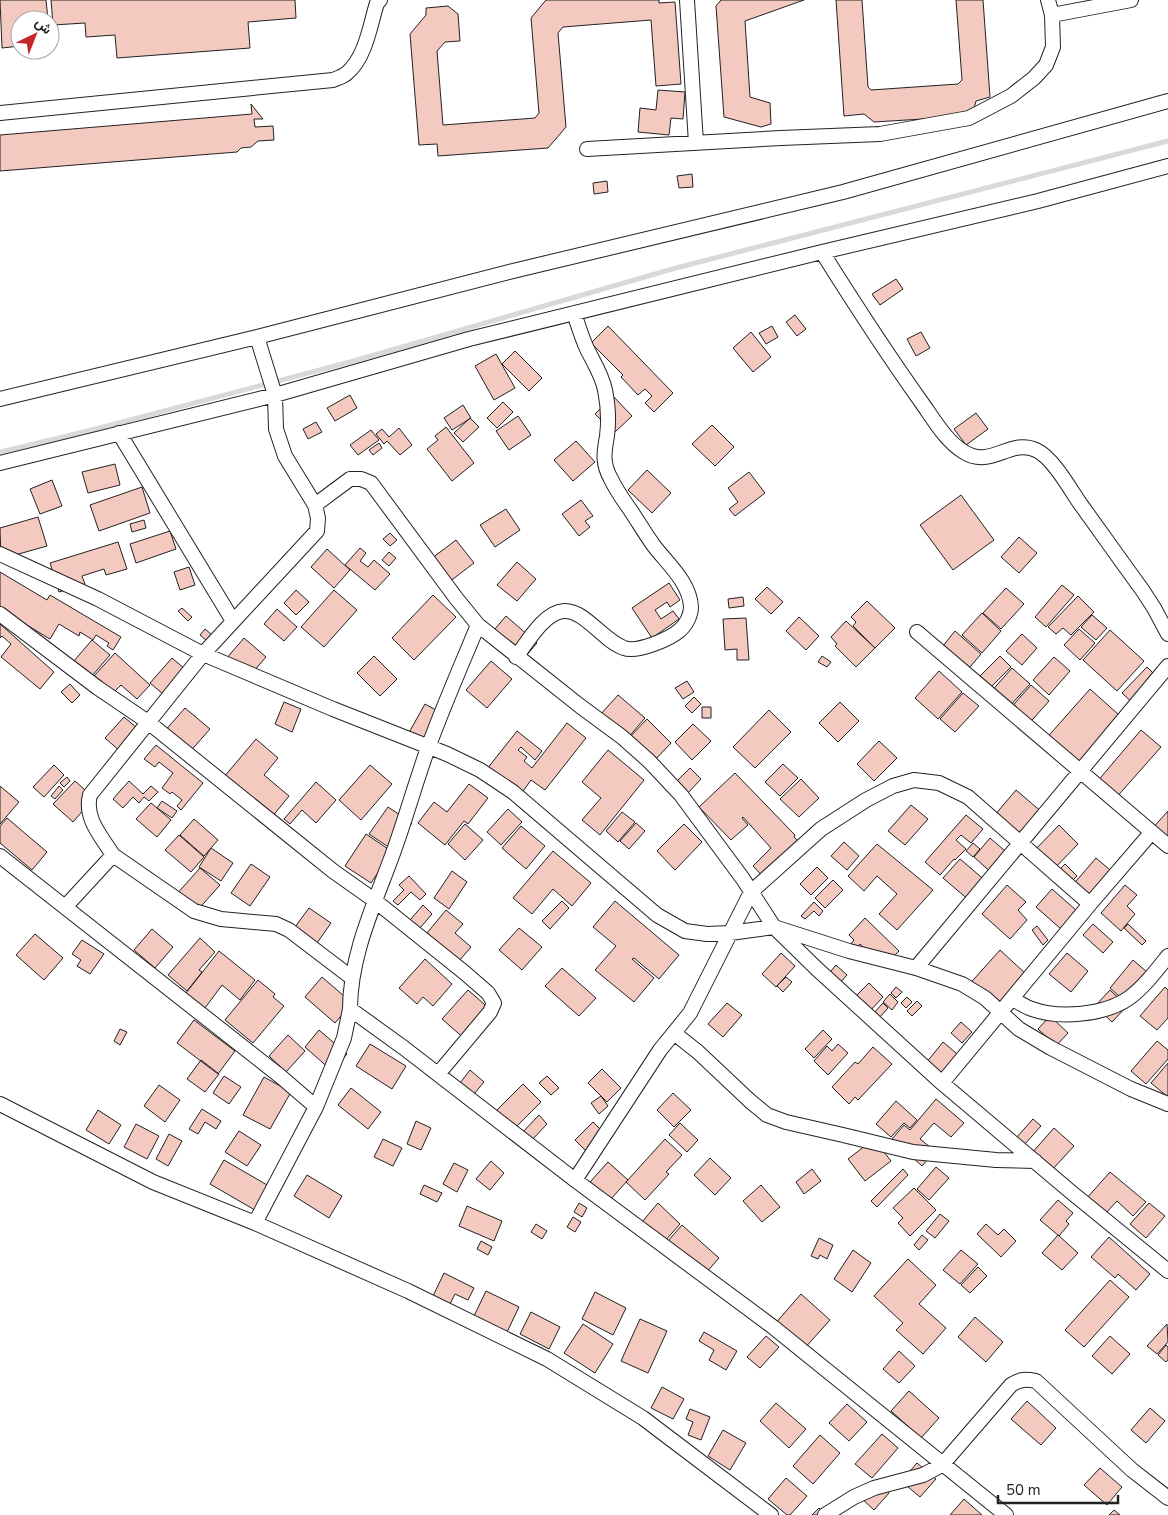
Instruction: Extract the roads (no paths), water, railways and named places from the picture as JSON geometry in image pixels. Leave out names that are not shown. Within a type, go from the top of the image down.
[{"type":"street","points":[[0,113],[333,80],[346,74],[358,59],[377,3],[380,0]]},
{"type":"street","points":[[686,0],[696,143]]},
{"type":"street","points":[[587,149],[880,134],[969,118],[1011,96],[1034,78],[1046,65],[1053,46],[1052,15],[1048,0]]},
{"type":"street","points":[[1052,15],[1131,0]]},
{"type":"street","points":[[0,400],[257,337],[513,271],[842,192],[1168,101]]},
{"type":"street","points":[[0,464],[275,395],[470,339],[1038,201],[1168,166]]},
{"type":"street","points":[[822,252],[898,369],[945,435],[963,452],[975,457],[984,458],[1021,447],[1036,450],[1042,454],[1061,475],[1150,602],[1168,634]]},
{"type":"street","points":[[516,657],[538,628],[554,613],[566,611],[578,615],[588,621],[603,636],[624,649],[638,649],[657,643],[679,631],[688,621],[691,608],[687,592],[680,578],[654,545],[611,480],[605,466],[604,450],[608,413],[605,390],[600,373],[586,348],[574,313]]},
{"type":"street","points":[[257,337],[275,395],[276,429],[285,456],[315,505],[318,531],[203,654],[90,795],[88,804],[89,814],[95,828],[113,855],[194,911],[221,919],[276,924],[289,930],[352,978]]},
{"type":"street","points":[[119,433],[233,622]]},
{"type":"street","points":[[315,505],[350,479],[361,479],[371,483],[478,625],[516,657],[622,737],[649,761],[681,795],[716,841],[774,927],[817,969],[942,1083],[1168,1271]]},
{"type":"street","points":[[0,554],[98,599],[203,654],[447,754],[480,770],[513,792],[657,915],[685,931],[708,934],[774,927],[849,951],[916,968],[962,984],[985,998],[1020,1030],[1131,1089],[1168,1104]]},
{"type":"street","points":[[0,614],[98,688],[148,722],[333,871],[374,900],[465,973],[492,998],[493,1007],[490,1012],[438,1074]]},
{"type":"street","points":[[255,1224],[316,1107],[344,1038],[350,1009],[352,978],[374,900],[392,856],[428,747],[478,625]]},
{"type":"street","points":[[917,632],[1168,846]]},
{"type":"street","points":[[916,968],[1168,666]]},
{"type":"street","points":[[574,1180],[660,1050],[690,1013],[751,892],[821,829],[892,786],[914,780],[939,783],[968,797],[1090,904]]},
{"type":"street","points":[[942,1083],[1151,833]]},
{"type":"street","points":[[66,906],[113,855]]},
{"type":"street","points":[[0,856],[66,906],[280,1076],[316,1107]]},
{"type":"street","points":[[1012,999],[1033,1010],[1048,1012],[1071,1014],[1103,1010],[1129,998],[1168,956]]},
{"type":"street","points":[[350,1009],[438,1074],[574,1180],[773,1327],[1006,1515]]},
{"type":"street","points":[[674,1033],[698,1052],[767,1115],[786,1122],[913,1152],[996,1160],[1034,1161]]},
{"type":"street","points":[[0,1104],[153,1182],[408,1291],[547,1359],[643,1418],[771,1515]]},
{"type":"street","points":[[825,1515],[854,1497],[874,1488],[923,1475],[942,1465],[1011,1385],[1019,1380],[1028,1379],[1036,1381],[1132,1470],[1168,1498]]},
{"type":"waterway","points":[[0,452],[88,431],[350,362],[676,268],[1168,141]]}]
